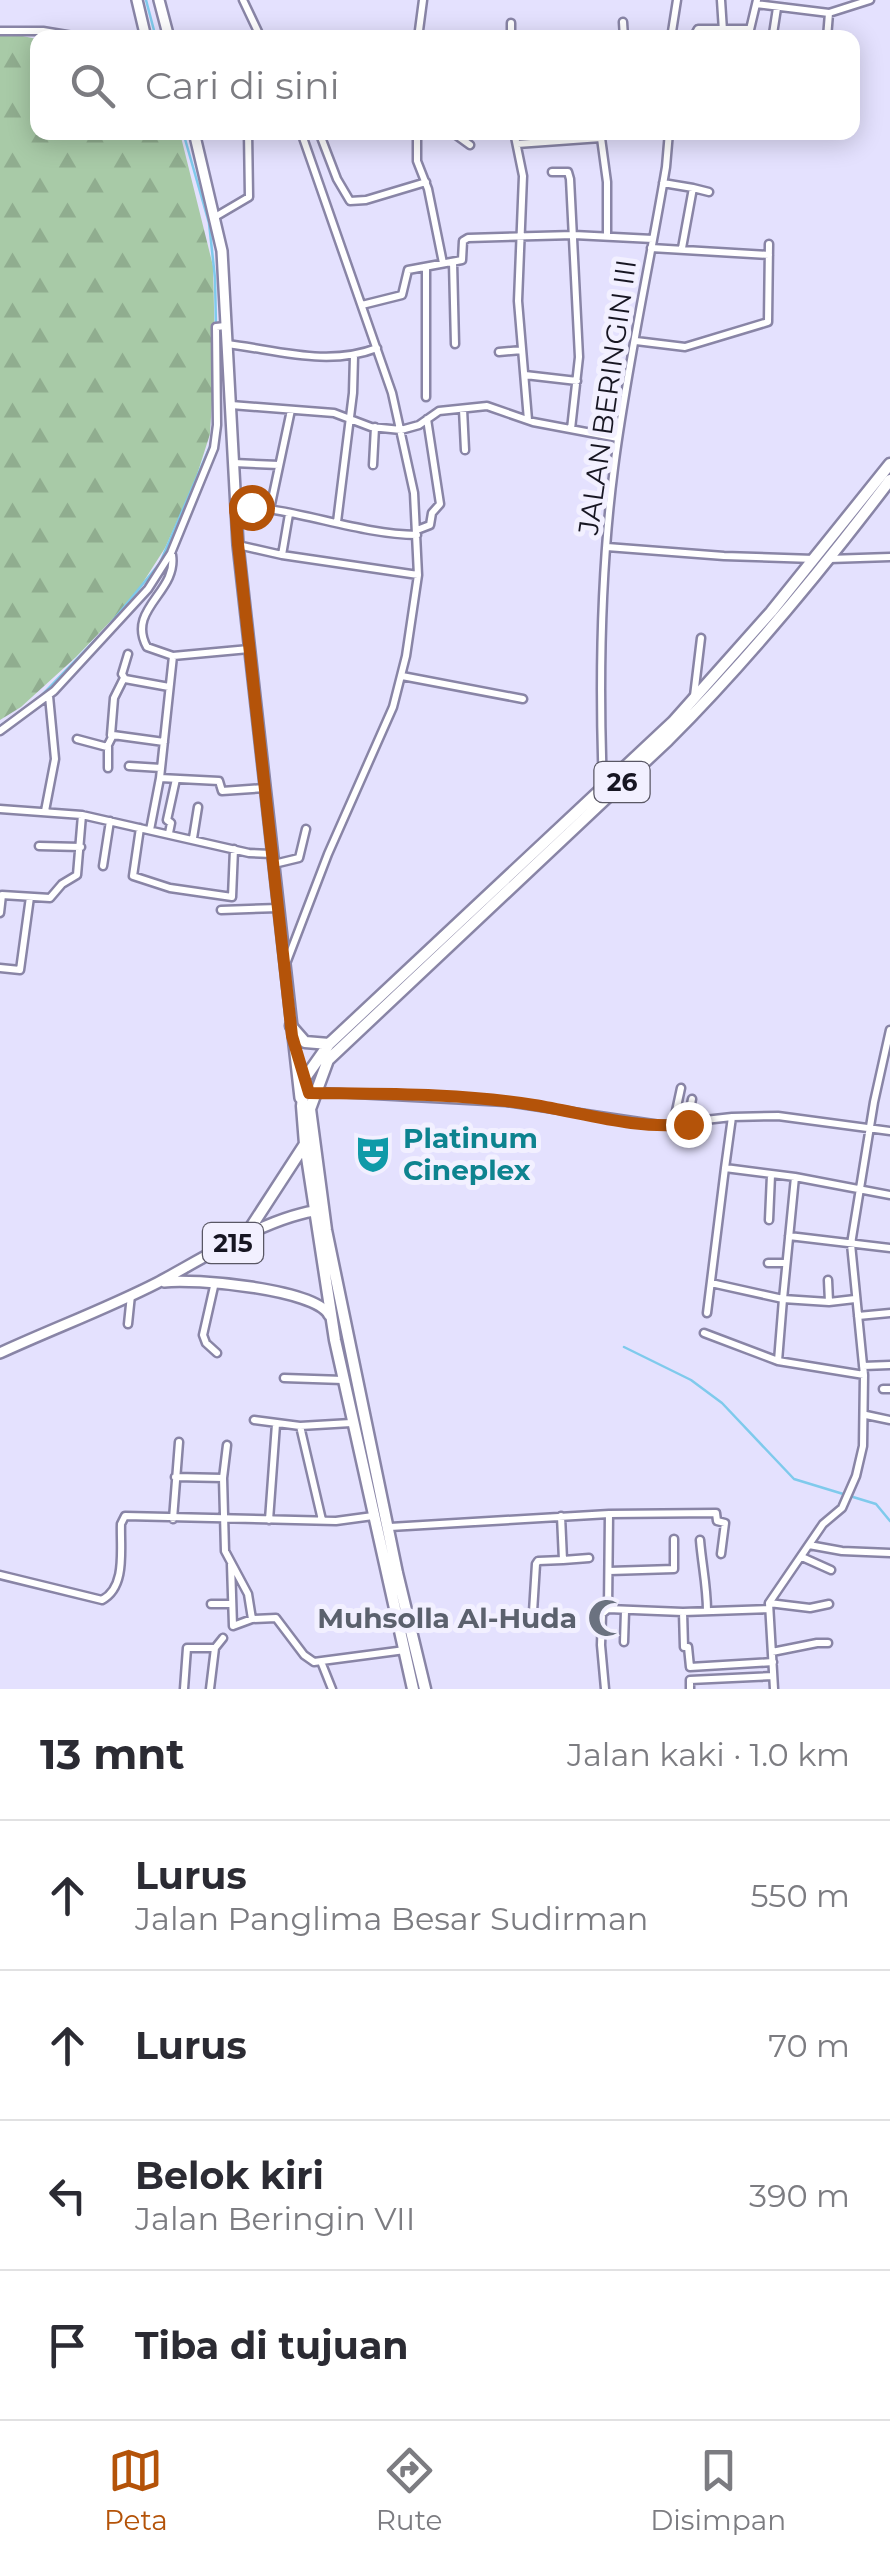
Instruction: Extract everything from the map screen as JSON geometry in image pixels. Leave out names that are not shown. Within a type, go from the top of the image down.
[{"type":"highway","name":"26","points":[[603,794],[693,700],[816,559],[890,464]]},
{"type":"highway","name":"26","points":[[306,1092],[328,1060],[437,950],[719,687],[778,623],[890,480]]},
{"type":"highway","name":"26","points":[[425,1689],[305,1144],[305,1078],[329,1044],[437,950]]},
{"type":"highway","points":[[291,1026],[309,1044],[329,1044]]},
{"type":"highway","name":"26","points":[[306,1107],[327,1299],[372,1516],[414,1689]]},
{"type":"highway","name":"215","points":[[244,1238],[305,1144]]},
{"type":"main road","points":[[137,0],[144,30]]},
{"type":"main road","points":[[159,0],[167,30]]},
{"type":"main road","points":[[196,140],[222,251],[238,544],[291,1026],[306,1092]]},
{"type":"main road","points":[[295,1053],[311,1066],[328,1060]]},
{"type":"main road","points":[[295,1053],[305,1078]]},
{"type":"main road","name":"215","points":[[0,1353],[131,1296],[244,1238],[318,1210]]},
{"type":"main road","name":"215","points":[[197,1261],[196,1271],[210,1281]]},
{"type":"main road","points":[[309,1301],[327,1299],[335,1291],[336,1279]]},
{"type":"main road","name":"215","points":[[156,1283],[210,1281],[309,1301],[327,1309],[331,1320]]},
{"type":"street","points":[[244,0],[257,30]]},
{"type":"street","points":[[419,30],[423,0]]},
{"type":"street","points":[[672,30],[677,0]]},
{"type":"street","points":[[697,30],[723,30],[720,0]]},
{"type":"street","points":[[750,30],[757,2],[776,8],[828,13],[870,0]]},
{"type":"street","points":[[773,30],[776,8]]},
{"type":"street","points":[[827,30],[828,13]]},
{"type":"street","points":[[623,22],[624,30]]},
{"type":"street","points":[[511,23],[511,30]]},
{"type":"street","points":[[0,32],[30,32]]},
{"type":"street","points":[[215,217],[250,197],[248,140]]},
{"type":"street","points":[[284,967],[328,854],[393,707],[402,676],[418,575],[412,474],[402,430],[378,348],[303,140]]},
{"type":"street","points":[[322,140],[350,201],[426,182]]},
{"type":"street","points":[[416,140],[416,161],[426,182],[443,264]]},
{"type":"street","points":[[463,140],[470,145]]},
{"type":"street","points":[[516,140],[523,176],[518,300],[528,420]]},
{"type":"street","points":[[517,144],[554,140]]},
{"type":"street","points":[[602,140],[607,182],[607,236]]},
{"type":"street","name":"JALAN BERINGIN III","points":[[603,794],[607,547],[618,438],[668,140]]},
{"type":"street","points":[[552,172],[569,173],[574,235],[578,381],[571,429]]},
{"type":"street","points":[[663,184],[709,192]]},
{"type":"street","points":[[682,248],[693,188]]},
{"type":"street","points":[[362,305],[400,296],[406,271],[464,258],[464,239],[607,236],[682,248],[769,254]]},
{"type":"street","points":[[636,341],[685,347],[766,324],[770,314],[770,244]]},
{"type":"street","points":[[453,262],[455,344]]},
{"type":"street","points":[[426,266],[426,397]]},
{"type":"street","points":[[0,731],[49,696],[148,589],[171,553],[214,448],[216,327],[225,326]]},
{"type":"street","points":[[226,344],[306,355],[354,356],[378,348]]},
{"type":"street","points":[[499,352],[522,350]]},
{"type":"street","points":[[336,522],[354,356]]},
{"type":"street","points":[[524,375],[578,381]]},
{"type":"street","points":[[231,406],[350,417],[375,428],[402,430],[439,412],[487,406],[528,420],[618,438]]},
{"type":"street","points":[[462,409],[465,450]]},
{"type":"street","points":[[270,509],[291,410]]},
{"type":"street","points":[[235,506],[270,509],[377,532],[417,532],[430,525],[432,511],[440,504],[428,419]]},
{"type":"street","points":[[374,465],[375,428]]},
{"type":"street","points":[[232,462],[280,465]]},
{"type":"street","points":[[282,555],[290,514]]},
{"type":"street","points":[[238,544],[282,555],[418,575]]},
{"type":"street","points":[[607,547],[816,559]]},
{"type":"street","points":[[171,553],[172,576],[144,612],[144,642],[152,651],[174,656],[250,649]]},
{"type":"street","points":[[829,559],[890,557]]},
{"type":"street","points":[[693,700],[700,638]]},
{"type":"street","points":[[108,768],[114,698],[124,678],[128,654]]},
{"type":"street","points":[[150,830],[162,768],[174,656]]},
{"type":"street","points":[[402,676],[523,699]]},
{"type":"street","points":[[124,678],[168,687]]},
{"type":"street","points":[[45,811],[54,759],[49,696]]},
{"type":"street","points":[[110,736],[164,742]]},
{"type":"street","points":[[77,739],[108,747]]},
{"type":"street","points":[[130,766],[162,768]]},
{"type":"street","points":[[160,778],[219,780],[222,792],[265,788]]},
{"type":"street","points":[[170,834],[171,823],[167,820],[176,779]]},
{"type":"street","points":[[194,838],[198,806]]},
{"type":"street","points":[[0,809],[110,820],[273,859],[300,858],[306,829]]},
{"type":"street","points":[[0,914],[2,895],[50,898],[76,876],[82,815]]},
{"type":"street","points":[[104,866],[110,820]]},
{"type":"street","points":[[140,828],[133,876],[170,888],[231,897],[234,848]]},
{"type":"street","points":[[39,846],[81,847]]},
{"type":"street","points":[[0,968],[20,970],[30,897]]},
{"type":"street","points":[[221,910],[278,908]]},
{"type":"street","points":[[774,1689],[768,1606],[823,1524],[842,1508],[863,1446],[866,1416],[854,1245],[870,1128],[890,1030]]},
{"type":"street","points":[[673,1125],[681,1088]]},
{"type":"street","points":[[306,1092],[506,1102],[644,1124],[778,1116],[890,1131]]},
{"type":"street","points":[[688,1124],[692,1099]]},
{"type":"street","points":[[707,1313],[732,1117]]},
{"type":"street","points":[[725,1168],[890,1195]]},
{"type":"street","points":[[768,1220],[771,1175]]},
{"type":"street","points":[[778,1361],[795,1177]]},
{"type":"street","points":[[789,1236],[890,1248]]},
{"type":"street","points":[[768,1262],[786,1264]]},
{"type":"street","points":[[828,1280],[829,1302]]},
{"type":"street","points":[[210,1281],[204,1335],[206,1344],[216,1354]]},
{"type":"street","points":[[711,1283],[783,1299],[855,1299]]},
{"type":"street","points":[[128,1324],[131,1296]]},
{"type":"street","points":[[860,1315],[890,1312]]},
{"type":"street","points":[[704,1333],[778,1361],[863,1370],[890,1365]]},
{"type":"street","points":[[284,1378],[343,1380]]},
{"type":"street","points":[[866,1416],[890,1420]]},
{"type":"street","points":[[254,1420],[300,1426],[352,1423]]},
{"type":"street","points":[[269,1520],[276,1424]]},
{"type":"street","points":[[300,1426],[322,1520]]},
{"type":"street","points":[[173,1519],[180,1442]]},
{"type":"street","points":[[227,1445],[225,1551],[248,1594],[252,1619]]},
{"type":"street","points":[[175,1477],[224,1478]]},
{"type":"street","points":[[390,1528],[561,1516],[716,1513],[717,1521],[725,1523],[721,1554]]},
{"type":"street","points":[[608,1514],[608,1610]]},
{"type":"street","points":[[0,1574],[102,1600],[117,1585],[124,1517],[347,1520],[372,1516]]},
{"type":"street","points":[[561,1516],[563,1560]]},
{"type":"street","points":[[608,1571],[674,1569],[674,1540]]},
{"type":"street","points":[[700,1540],[708,1611]]},
{"type":"street","points":[[809,1544],[842,1551],[890,1553]]},
{"type":"street","points":[[802,1557],[831,1570]]},
{"type":"street","points":[[542,1624],[534,1612],[536,1562],[589,1558]]},
{"type":"street","points":[[232,1566],[230,1604],[234,1626],[252,1619],[276,1618],[304,1655],[322,1664],[405,1650]]},
{"type":"street","points":[[210,1604],[230,1604]]},
{"type":"street","points":[[605,1689],[600,1629],[602,1614],[608,1610],[683,1612],[829,1604]]},
{"type":"street","points":[[624,1642],[625,1611]]},
{"type":"street","points":[[683,1612],[684,1647],[688,1646],[690,1667],[773,1662]]},
{"type":"street","points":[[210,1689],[215,1648],[222,1638]]},
{"type":"street","points":[[772,1652],[817,1642],[828,1644]]},
{"type":"street","points":[[184,1689],[187,1648],[215,1648]]},
{"type":"street","points":[[322,1664],[332,1689]]},
{"type":"street","points":[[690,1689],[690,1680],[773,1676]]},
{"type":"green space","points":[[0,34],[30,38],[30,140],[182,140],[213,266],[215,350],[210,434],[195,481],[165,548],[133,598],[76,657],[21,707],[0,720]]},
{"type":"waterway","points":[[146,0],[154,30]]},
{"type":"waterway","points":[[185,140],[209,223],[216,327]]},
{"type":"waterway","points":[[38,699],[106,629],[160,563],[211,444],[214,420]]},
{"type":"waterway","points":[[0,726],[15,716]]},
{"type":"waterway","points":[[624,1347],[691,1380],[722,1403],[794,1479],[876,1504],[890,1521]]},
{"type":"place","name":"Platinum Cineplex","points":[[373,1154]]},
{"type":"place","name":"Muhsolla Al-Huda","points":[[607,1618]]},
{"type":"route","points":[[251,507],[235,506],[238,544],[292,1036],[309,1093],[482,1100],[644,1124],[688,1124]]}]
